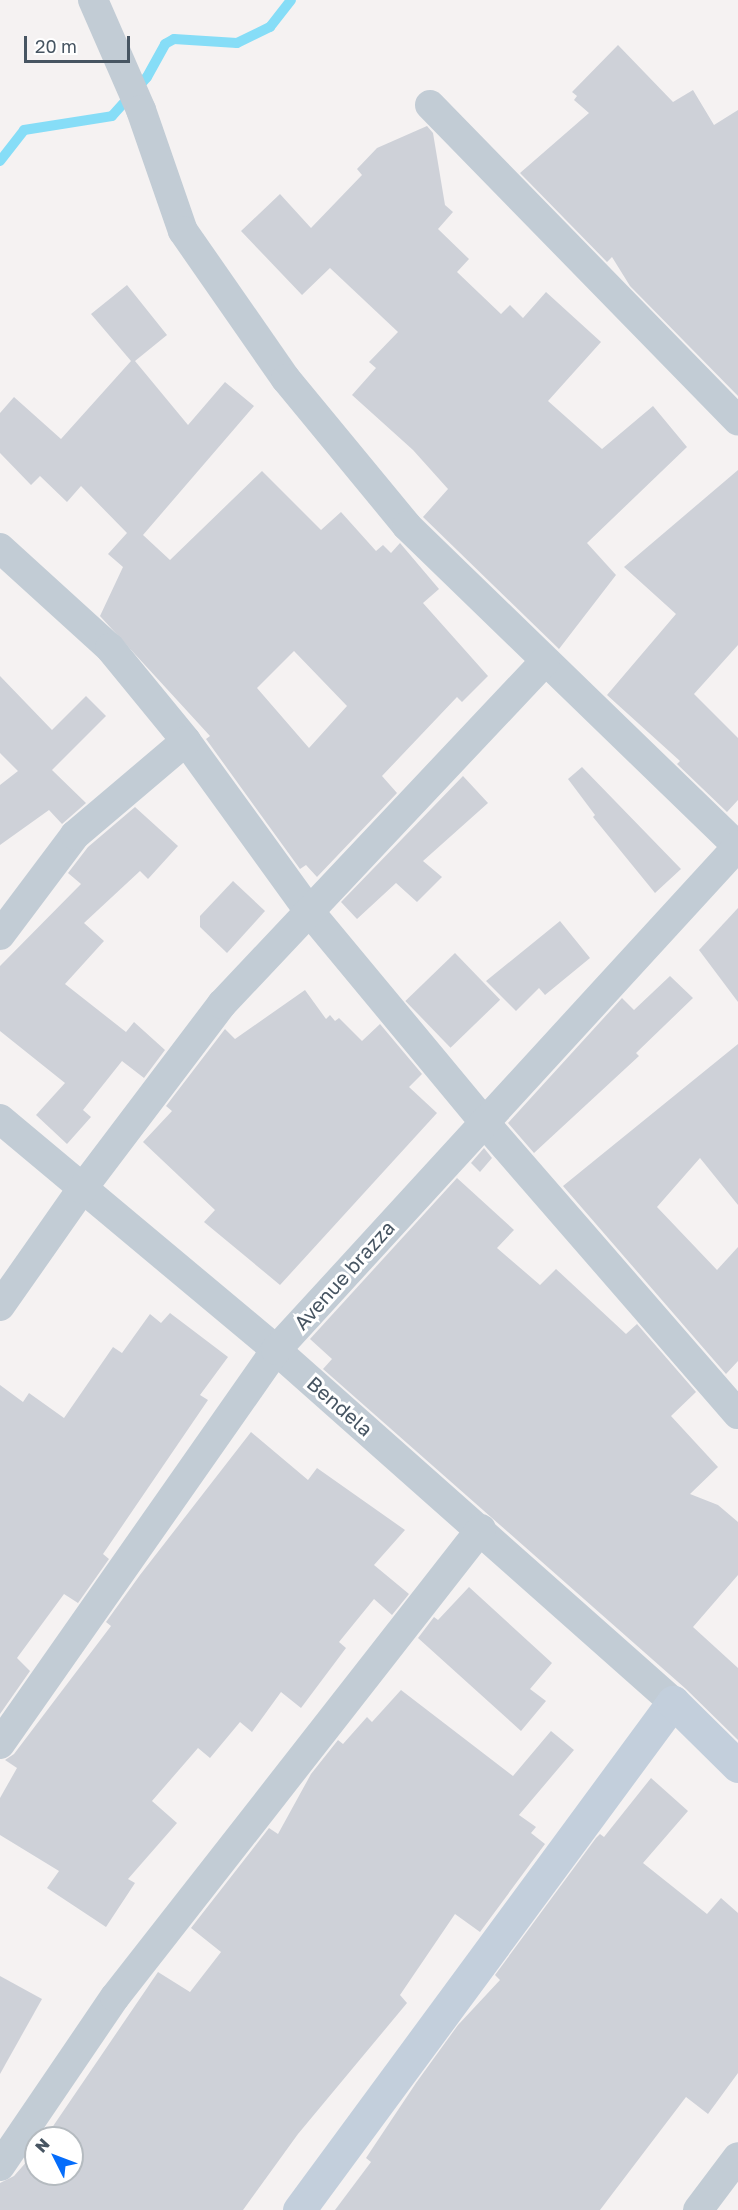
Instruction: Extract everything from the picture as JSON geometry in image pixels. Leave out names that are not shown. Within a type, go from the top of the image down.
[{"type":"street","points":[[93,0],[141,110],[183,231],[286,379],[407,526],[544,662],[738,847]]},
{"type":"street","points":[[430,105],[738,421]]},
{"type":"street","points":[[0,548],[110,648],[186,741],[309,911],[484,1122],[738,1414]]},
{"type":"street","points":[[0,1306],[82,1189],[222,1004],[544,662]]},
{"type":"street","points":[[0,935],[75,835],[186,741]]},
{"type":"street","name":"Avenue brazza","points":[[0,1744],[276,1350],[738,847]]},
{"type":"street","name":"Bendela","points":[[0,1119],[276,1350],[481,1529],[673,1702]]},
{"type":"street","points":[[0,2166],[115,1997],[481,1529]]},
{"type":"street","points":[[299,2210],[673,1702],[738,1766]]},
{"type":"street","points":[[698,2210],[738,2157]]},
{"type":"building","points":[[618,45],[673,102],[693,90],[714,125],[738,110],[738,396],[630,286],[612,257],[607,262],[520,173],[589,113],[574,100],[577,96],[572,92]]},
{"type":"building","points":[[427,126],[433,133],[445,205],[453,212],[438,229],[469,259],[457,272],[501,314],[510,305],[523,318],[546,292],[601,342],[548,401],[602,449],[653,406],[687,447],[587,543],[616,575],[559,649],[423,517],[448,489],[413,450],[352,395],[376,368],[369,362],[398,332],[330,268],[302,295],[241,231],[280,194],[311,228],[362,175],[357,169],[377,148]]},
{"type":"building","points":[[127,285],[167,335],[135,361],[188,425],[225,382],[254,406],[143,535],[170,560],[262,471],[321,530],[341,512],[376,551],[383,545],[391,553],[400,543],[439,589],[423,603],[488,676],[462,702],[457,697],[382,776],[397,793],[317,877],[306,865],[300,869],[206,739],[210,736],[100,616],[123,567],[108,554],[127,533],[81,486],[67,502],[40,476],[31,485],[0,453],[0,413],[14,397],[61,439],[131,361],[91,314]],"holes":[[[294,651],[347,706],[309,748],[257,688]]]},
{"type":"building","points":[[738,470],[738,645],[694,694],[738,738],[738,800],[727,812],[677,764],[680,761],[607,695],[676,614],[624,567]]},
{"type":"building","points":[[0,676],[52,730],[86,696],[106,716],[52,770],[86,803],[62,824],[49,810],[0,845],[0,785],[18,771],[0,753]]},
{"type":"building","points":[[582,767],[681,869],[655,893],[593,817],[595,815],[568,779]]},
{"type":"building","points":[[463,776],[488,803],[423,861],[442,877],[417,902],[396,883],[357,919],[341,902]]},
{"type":"building","points":[[135,807],[178,846],[148,879],[140,871],[84,923],[104,941],[65,984],[126,1032],[134,1022],[165,1050],[144,1078],[122,1061],[83,1110],[91,1117],[67,1144],[36,1115],[65,1083],[0,1031],[0,966],[81,884],[68,873],[88,847]]},
{"type":"building","points":[[233,881],[265,911],[227,953],[200,927],[200,916]]},
{"type":"building","points":[[738,908],[738,1002],[699,950]]},
{"type":"building","points":[[560,921],[590,958],[545,995],[539,988],[516,1011],[486,981]]},
{"type":"building","points":[[455,953],[500,1000],[451,1048],[405,1001]]},
{"type":"building","points":[[670,976],[693,998],[636,1053],[639,1056],[534,1153],[508,1123],[622,998],[634,1010]]},
{"type":"building","points":[[305,990],[326,1019],[330,1015],[335,1021],[339,1018],[362,1041],[380,1024],[422,1074],[409,1087],[437,1113],[280,1285],[204,1222],[215,1210],[143,1142],[172,1111],[166,1106],[225,1029],[235,1039]]},
{"type":"building","points":[[738,1044],[738,1205],[700,1158],[657,1207],[717,1270],[738,1247],[738,1361],[726,1374],[563,1186]]},
{"type":"building","points":[[484,1148],[492,1158],[480,1172],[471,1163]]},
{"type":"building","points":[[457,1178],[514,1230],[497,1248],[540,1285],[556,1269],[626,1334],[637,1324],[696,1392],[671,1416],[718,1467],[690,1494],[718,1505],[738,1522],[738,1575],[693,1627],[738,1668],[738,1740],[686,1689],[323,1369],[332,1359],[310,1339]]},
{"type":"building","points":[[170,1313],[228,1357],[200,1395],[208,1400],[103,1554],[109,1559],[78,1603],[64,1594],[17,1658],[30,1671],[0,1714],[0,1385],[23,1402],[29,1393],[64,1418],[113,1347],[122,1353],[150,1314],[161,1323]]},
{"type":"building","points":[[251,1432],[308,1480],[317,1468],[405,1530],[374,1565],[409,1594],[392,1615],[374,1599],[339,1642],[346,1648],[301,1708],[281,1692],[252,1732],[240,1722],[210,1758],[198,1748],[152,1801],[177,1823],[128,1879],[135,1883],[106,1927],[47,1888],[59,1871],[0,1835],[0,1798],[17,1768],[5,1760],[14,1754],[111,1626],[106,1622]]},
{"type":"building","points":[[469,1587],[552,1663],[530,1689],[546,1701],[521,1731],[418,1638],[434,1617],[438,1620]]},
{"type":"building","points":[[401,1690],[513,1776],[551,1731],[574,1750],[519,1815],[536,1827],[531,1833],[545,1844],[480,1932],[455,1914],[400,1995],[407,2003],[298,2134],[243,2210],[0,2210],[0,2183],[14,2176],[24,2165],[24,2186],[84,2186],[84,2126],[53,2126],[158,1972],[190,1992],[221,1952],[191,1928],[269,1828],[278,1834],[311,1774],[338,1740],[343,1744],[367,1717],[372,1722]]},
{"type":"building","points":[[651,1778],[688,1811],[643,1863],[707,1914],[721,1898],[738,1913],[738,2073],[708,2114],[686,2097],[600,2210],[335,2210],[371,2162],[366,2158],[458,2025],[500,1980],[495,1975],[596,1838],[600,1834],[604,1837]]},
{"type":"building","points":[[0,1976],[42,1999],[0,2074]]},
{"type":"waterway","points":[[0,161],[24,130],[112,116],[147,77],[165,44],[174,39],[237,43],[270,27],[291,0]]}]
